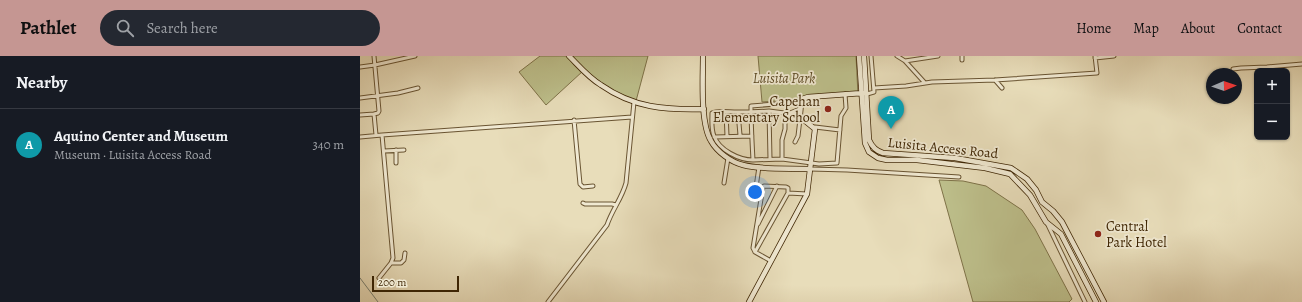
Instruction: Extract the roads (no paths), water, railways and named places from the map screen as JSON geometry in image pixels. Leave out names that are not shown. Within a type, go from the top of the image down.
[{"type":"main road","points":[[569,56],[600,85],[615,94],[634,102],[660,109],[704,109]]},
{"type":"main road","points":[[703,56],[704,109],[708,134],[711,142],[732,161],[744,165],[810,169]]},
{"type":"main road","name":"Luisita Access Road","points":[[859,56],[869,140],[871,145],[879,152],[955,158],[1011,168],[1027,179],[1036,190],[1042,202],[1062,222],[1104,302]]},
{"type":"main road","name":"Luisita Access Road","points":[[864,56],[865,143],[869,152],[878,158],[887,160],[917,160],[1008,172],[1030,195],[1046,222],[1062,234],[1096,302]]},
{"type":"main road","points":[[750,302],[807,194],[815,128],[801,116],[800,109],[802,99],[808,97],[864,94]]},
{"type":"street","points":[[360,115],[374,114],[378,113],[379,111],[374,56]]},
{"type":"street","points":[[360,67],[415,56]]},
{"type":"street","points":[[864,94],[874,93],[871,56]]},
{"type":"street","points":[[897,56],[905,61],[925,83]]},
{"type":"street","points":[[905,61],[938,56]]},
{"type":"street","points":[[874,88],[925,83],[1097,73],[1095,57],[1114,56]]},
{"type":"street","points":[[1241,68],[1302,64]]},
{"type":"street","points":[[996,80],[1002,88]]},
{"type":"street","points":[[360,98],[418,88]]},
{"type":"street","points":[[795,142],[798,136],[801,116],[790,113],[769,111],[712,113],[714,137],[721,147],[741,159],[782,159],[811,163],[837,163],[842,116],[846,106],[846,94]]},
{"type":"street","points":[[548,302],[607,225],[609,218],[624,191],[634,102]]},
{"type":"street","points":[[753,160],[751,106],[801,102]]},
{"type":"street","points":[[790,113],[800,109]]},
{"type":"street","points":[[769,111],[770,159]]},
{"type":"street","points":[[726,112],[727,136]]},
{"type":"street","points":[[738,112],[740,135]]},
{"type":"street","points":[[782,159],[782,140],[785,129],[785,113]]},
{"type":"street","points":[[374,114],[376,135]]},
{"type":"street","points":[[360,137],[574,120],[632,117]]},
{"type":"street","points":[[574,120],[580,184],[584,187],[593,186]]},
{"type":"street","points":[[815,128],[840,130]]},
{"type":"street","points":[[379,278],[391,263],[393,258],[382,135]]},
{"type":"street","points":[[714,137],[740,135],[752,136]]},
{"type":"street","points":[[396,150],[396,163]]},
{"type":"street","points":[[384,151],[404,150]]},
{"type":"street","points":[[724,183],[728,158]]},
{"type":"street","points":[[759,167],[756,187],[759,192],[762,192]]},
{"type":"street","points":[[810,169],[959,177]]},
{"type":"street","points":[[755,252],[788,193],[788,188],[786,187],[764,186],[762,192],[753,246],[755,252],[771,262]]},
{"type":"street","points":[[756,228],[777,186]]},
{"type":"street","points":[[788,193],[807,194]]},
{"type":"street","points":[[583,203],[612,204],[616,206]]},
{"type":"street","points":[[1046,222],[1085,302]]},
{"type":"street","points":[[391,263],[401,263],[404,260],[404,253]]},
{"type":"waterway","points":[[360,278],[378,302]]},
{"type":"place","name":"Capehan Elementary School","points":[[828,109]]},
{"type":"place","name":"Aquino Center and Museum","points":[[891,129]]},
{"type":"place","name":"Central Park Hotel","points":[[1098,234]]},
{"type":"park label","name":"Luisita Park","points":[[784,78]]}]
